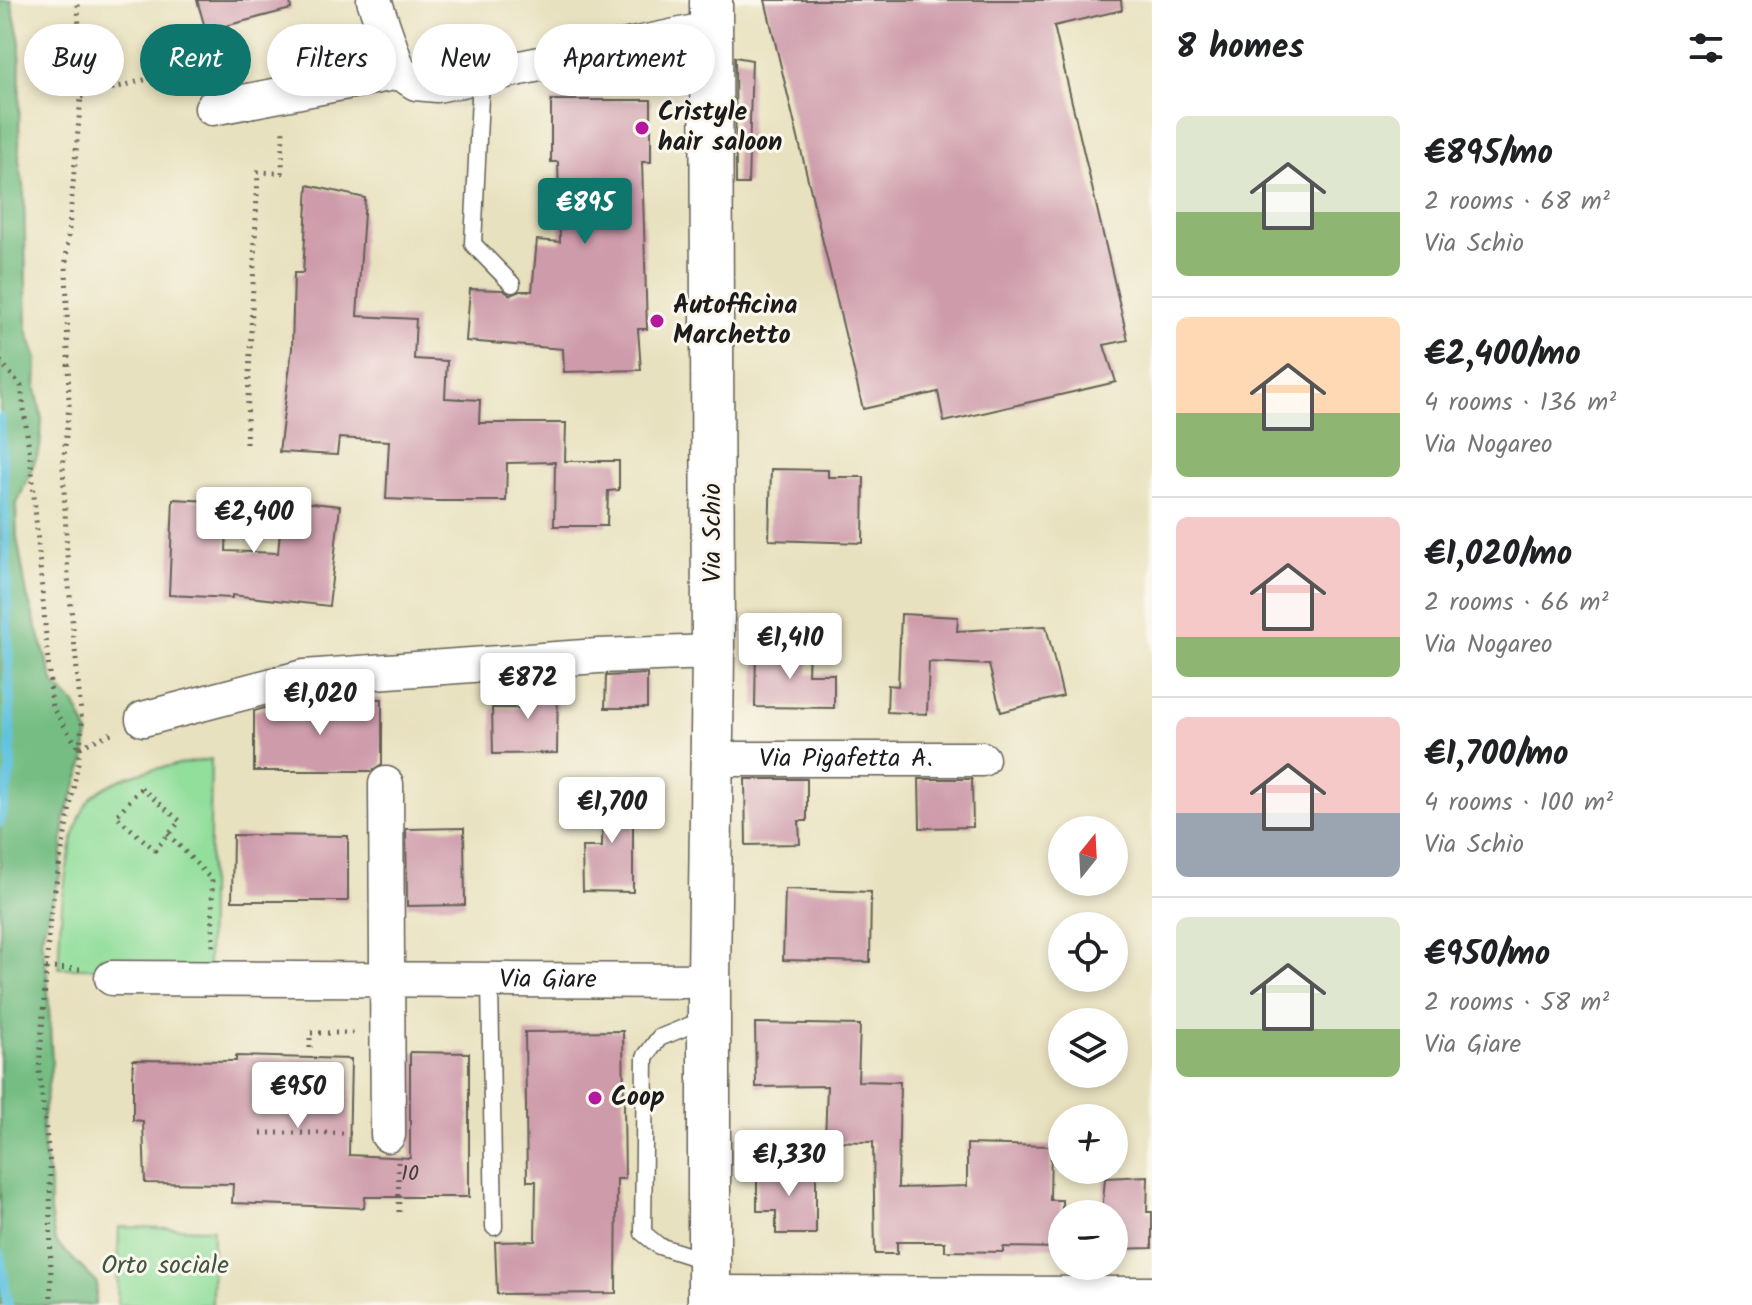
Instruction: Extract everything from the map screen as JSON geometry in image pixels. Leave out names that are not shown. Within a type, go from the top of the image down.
[{"type":"street","points":[[374,0],[399,72],[412,80]]},
{"type":"street","points":[[518,66],[711,14]]},
{"type":"street","name":"Via Schio","points":[[709,1287],[713,652],[711,14]]},
{"type":"street","points":[[212,108],[278,96]]},
{"type":"street","points":[[143,719],[304,677],[598,656],[713,652]]},
{"type":"street","name":"Via Pigafetta A.","points":[[710,759],[982,759]]},
{"type":"street","points":[[386,784],[388,1134]]},
{"type":"street","name":"Via Giare","points":[[112,978],[490,981],[709,1000]]},
{"type":"street","points":[[709,1287],[1152,1294],[1151,1305]]},
{"type":"lane","points":[[480,96],[473,244],[512,284]]},
{"type":"lane","points":[[490,981],[494,1227]]},
{"type":"lane","points":[[709,1000],[659,1038],[645,1057],[643,1233],[709,1287]]},
{"type":"path","points":[[51,1305],[50,1165],[39,1071],[50,917],[82,723],[68,576],[63,467],[69,404],[66,261],[81,97],[78,0]]},
{"type":"path","points":[[81,97],[140,81]]},
{"type":"path","points":[[246,444],[258,172],[282,173],[283,96]]},
{"type":"path","points":[[0,361],[21,386],[32,472],[52,707],[79,748]]},
{"type":"path","points":[[141,788],[180,821],[168,834],[155,850],[116,816],[141,788]]},
{"type":"path","points":[[168,834],[212,880],[213,979]]},
{"type":"path","points":[[310,1048],[310,1033],[387,1033]]},
{"type":"path","points":[[261,1133],[398,1135],[399,1213]]},
{"type":"green space","points":[[0,0],[11,0],[20,42],[19,160],[24,191],[27,330],[37,359],[36,389],[42,419],[40,449],[16,506],[17,537],[27,595],[54,684],[75,704],[88,732],[85,761],[65,817],[60,876],[41,939],[47,971],[52,1062],[42,1121],[43,1150],[50,1181],[50,1211],[55,1241],[97,1283],[95,1305],[0,1305]]},
{"type":"green space","points":[[211,759],[208,969],[59,968],[60,929],[70,851],[84,808],[94,795],[134,774]]},
{"type":"green space","name":"Orto sociale","points":[[119,1227],[213,1229],[212,1305],[117,1305]]},
{"type":"building","points":[[197,0],[290,0],[291,9],[233,24],[204,24]]},
{"type":"building","points":[[765,0],[1121,0],[1122,10],[1054,26],[1128,340],[1104,345],[1116,382],[944,422],[938,392],[863,409]]},
{"type":"building","points":[[735,57],[752,60],[748,184],[736,184]]},
{"type":"building","points":[[551,100],[651,100],[651,162],[642,162],[647,329],[638,329],[641,370],[564,372],[563,349],[466,341],[470,289],[503,290],[510,295],[532,291],[537,240],[560,242],[558,162],[551,162]]},
{"type":"building","points":[[308,185],[365,198],[357,316],[416,319],[414,359],[447,361],[445,398],[480,400],[479,423],[566,423],[565,461],[619,461],[619,490],[608,491],[607,526],[554,526],[555,462],[507,463],[506,501],[435,501],[386,499],[389,441],[339,438],[337,455],[279,452],[292,349],[294,273],[303,273]]},
{"type":"building","points":[[771,469],[828,470],[828,477],[864,477],[863,543],[769,540]]},
{"type":"building","points":[[173,499],[228,502],[226,551],[278,553],[283,500],[340,506],[329,606],[232,595],[232,598],[169,595]]},
{"type":"building","points":[[901,614],[958,617],[957,631],[1046,626],[1063,696],[1001,712],[989,665],[929,662],[927,714],[887,712],[888,685],[898,686]]},
{"type":"building","points":[[756,648],[809,648],[808,674],[834,674],[834,708],[755,707]]},
{"type":"building","points":[[647,674],[647,708],[605,708],[606,676]]},
{"type":"building","points":[[558,679],[557,753],[493,754],[492,708],[519,708],[519,682]]},
{"type":"building","points":[[324,699],[382,699],[382,765],[372,771],[254,771],[254,711],[279,704],[324,704]]},
{"type":"building","points":[[745,779],[807,779],[807,821],[799,821],[800,844],[746,845]]},
{"type":"building","points":[[919,779],[972,779],[973,827],[920,828]]},
{"type":"building","points":[[603,786],[633,786],[633,892],[583,891],[582,847],[602,847]]},
{"type":"building","points":[[464,828],[465,905],[407,906],[406,829]]},
{"type":"building","points":[[233,835],[348,836],[348,901],[232,901]]},
{"type":"building","points":[[785,889],[871,892],[870,962],[783,960]]},
{"type":"building","points":[[755,1023],[860,1025],[858,1081],[900,1082],[898,1188],[967,1186],[967,1144],[1048,1146],[1048,1248],[1003,1247],[1003,1252],[945,1251],[945,1242],[897,1242],[897,1254],[875,1254],[873,1142],[825,1141],[827,1086],[756,1087]]},
{"type":"building","points":[[623,1031],[625,1179],[617,1179],[616,1293],[497,1294],[495,1242],[535,1241],[536,1181],[527,1181],[525,1032]]},
{"type":"building","points":[[410,1052],[469,1053],[469,1197],[365,1197],[364,1208],[232,1203],[233,1184],[145,1183],[143,1121],[133,1120],[133,1060],[236,1061],[236,1056],[351,1059],[349,1155],[410,1158]]},
{"type":"building","points":[[757,1168],[816,1168],[816,1234],[776,1234],[776,1211],[757,1211]]},
{"type":"building","points":[[1148,1176],[1147,1212],[1152,1212],[1152,1248],[1128,1249],[1128,1200],[1103,1200],[1104,1184],[1128,1184],[1128,1177]]},
{"type":"waterway","points":[[0,418],[11,769],[0,822]]},
{"type":"waterway","points":[[0,1254],[8,1305]]},
{"type":"place","name":"Crìstyle hair saloon","points":[[642,128]]},
{"type":"place","name":"Autofficina Marchetto","points":[[657,321]]},
{"type":"place","name":"Coop","points":[[595,1098]]}]
